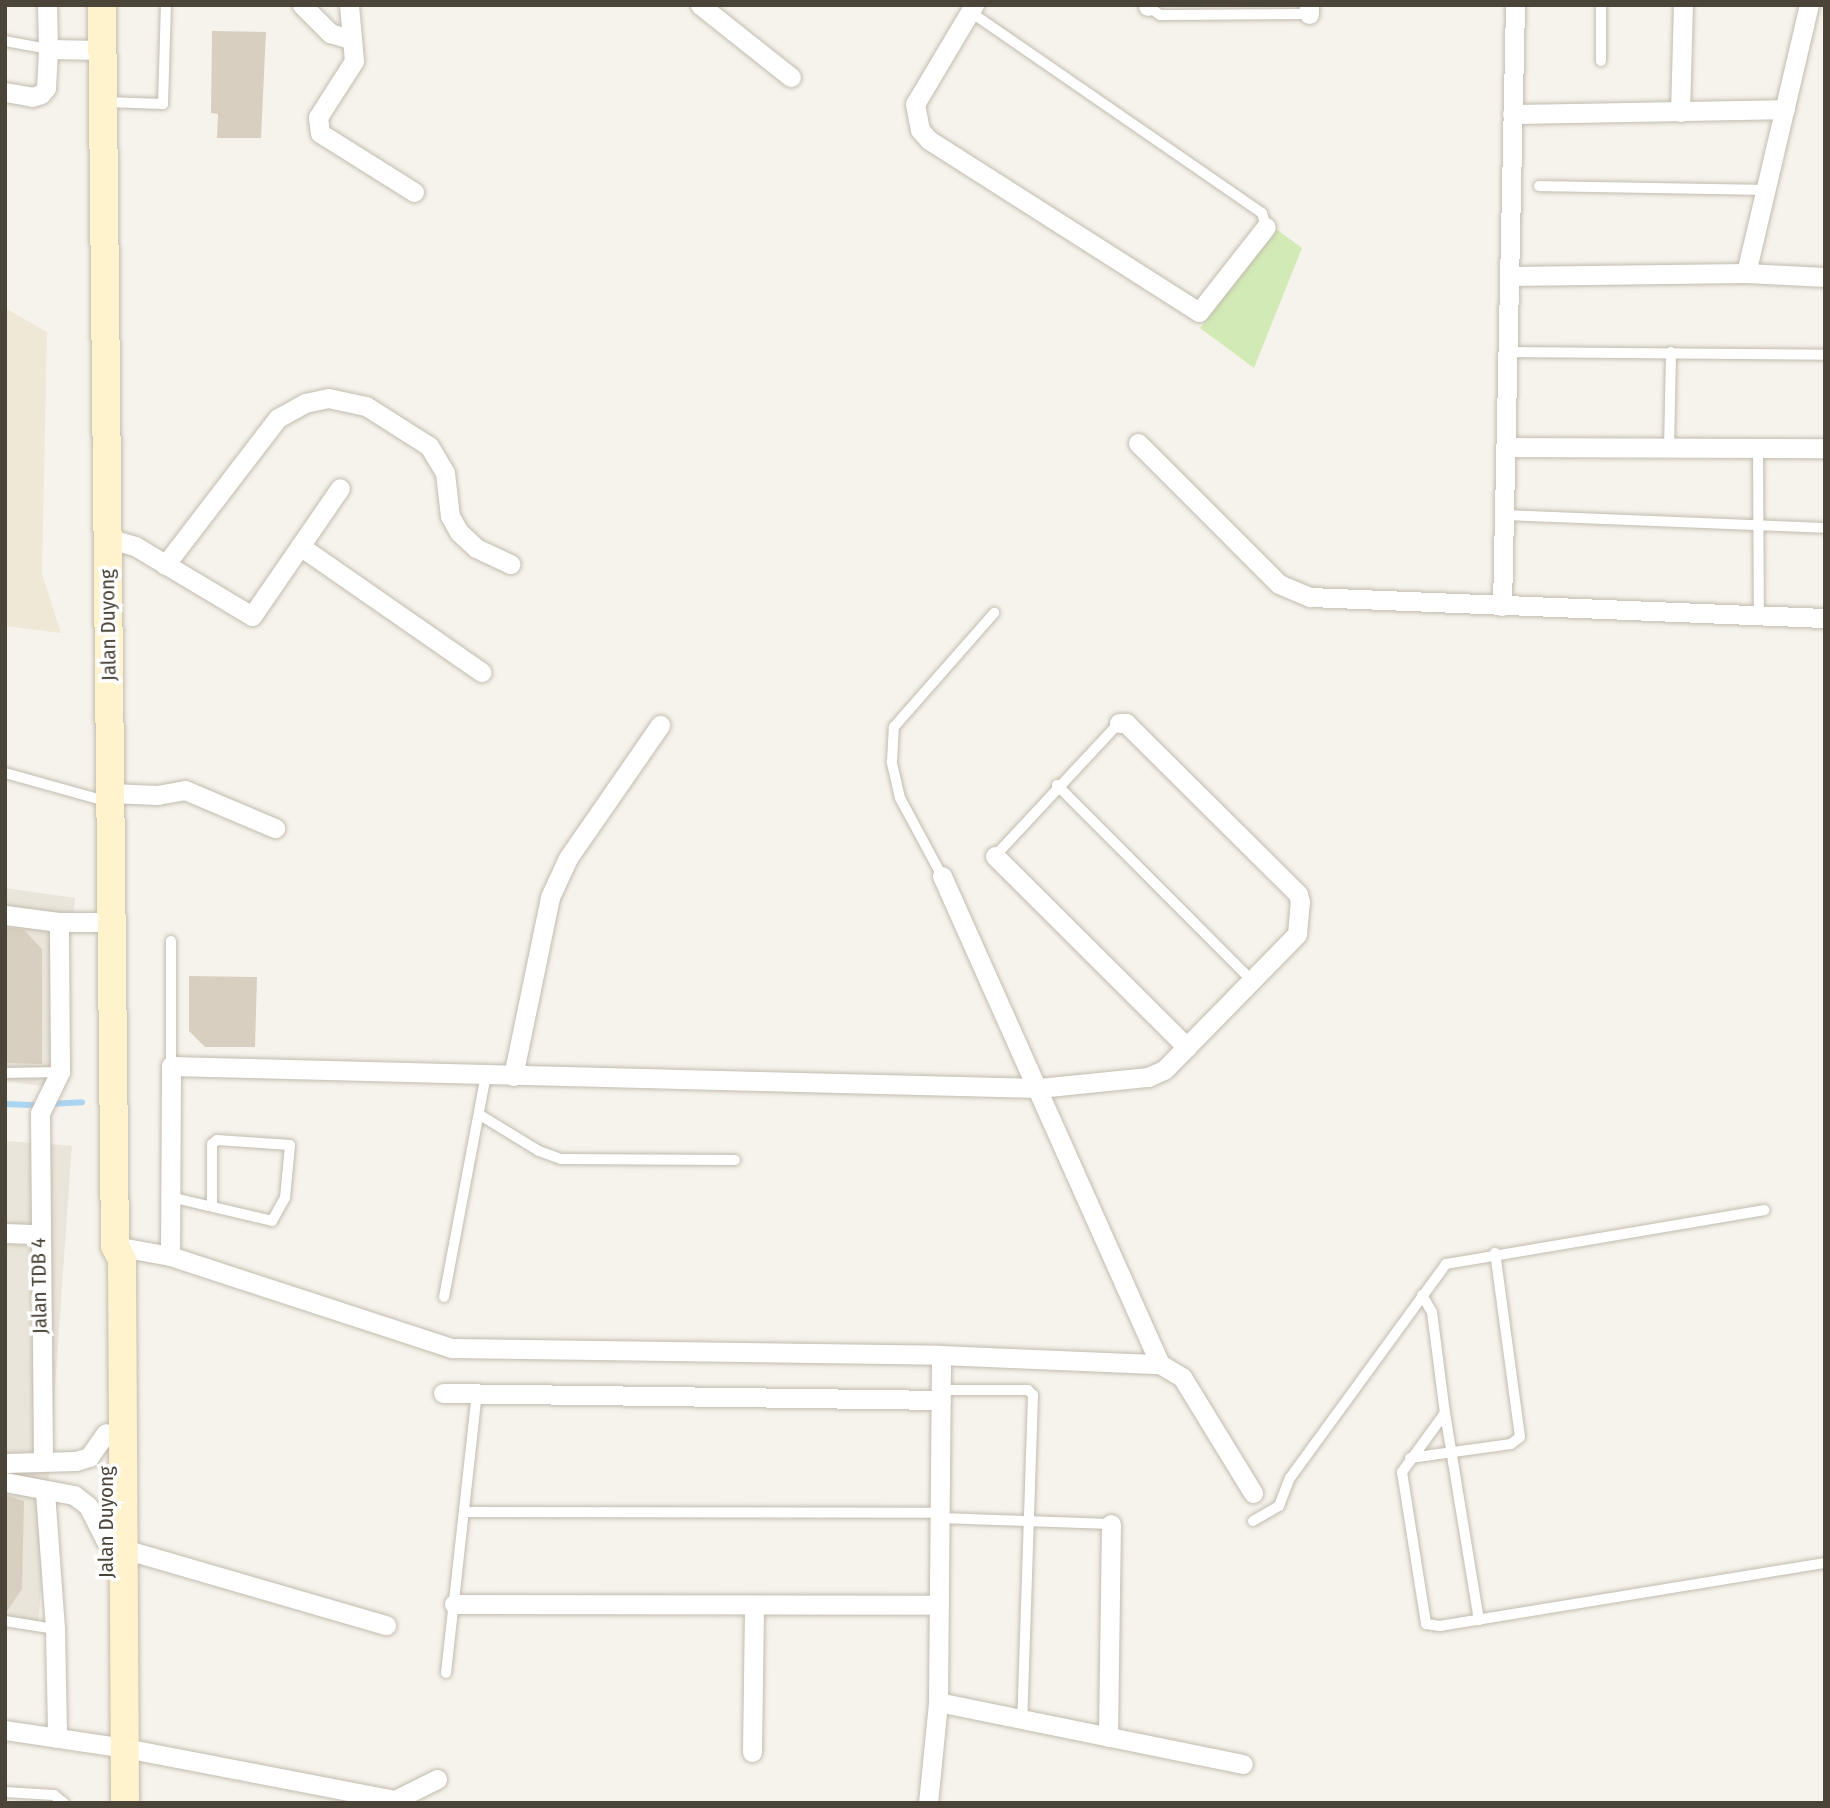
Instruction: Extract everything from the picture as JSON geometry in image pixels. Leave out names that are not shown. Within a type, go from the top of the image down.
[{"type":"main road","name":"Jalan Duyong","points":[[102,5],[116,1245],[122,1260],[115,1545],[116,1746],[125,1803]]},
{"type":"main road","name":"Jalan Duyong","points":[[115,1545],[106,1433],[105,1257],[116,1245]]},
{"type":"main road","name":"Jalan Duyong","points":[[107,1803],[116,1746]]},
{"type":"street","points":[[5,92],[32,97],[41,94],[46,88],[47,5]]},
{"type":"street","points":[[302,5],[331,33],[350,38]]},
{"type":"street","points":[[349,5],[350,38],[355,61],[318,117],[320,133],[414,192]]},
{"type":"street","points":[[700,5],[790,77]]},
{"type":"street","points":[[1502,606],[1515,5]]},
{"type":"street","points":[[1680,112],[1683,5]]},
{"type":"street","points":[[1746,273],[1809,5]]},
{"type":"street","points":[[973,9],[915,103],[920,130],[929,140],[1199,312],[1266,227]]},
{"type":"street","points":[[48,49],[102,50]]},
{"type":"street","points":[[1512,114],[1785,110]]},
{"type":"street","points":[[1509,276],[1746,273],[1825,277]]},
{"type":"street","points":[[165,565],[278,418],[305,403],[328,398],[366,406],[429,446],[445,473],[450,516],[459,532],[476,548],[510,564]]},
{"type":"street","points":[[1138,443],[1279,584],[1310,597],[1825,618]]},
{"type":"street","points":[[1505,447],[1825,448]]},
{"type":"street","points":[[107,538],[135,546],[252,616],[340,488]]},
{"type":"street","points":[[300,546],[481,672]]},
{"type":"street","points":[[170,1256],[171,1066],[1042,1095],[1148,1077],[1164,1070],[1297,934],[1298,894],[1126,723],[1119,723]]},
{"type":"street","points":[[513,1076],[553,889],[568,858],[660,725]]},
{"type":"street","points":[[110,798],[185,790],[275,828]]},
{"type":"street","points":[[995,856],[1187,1047]]},
{"type":"street","points":[[942,876],[1057,1128],[1160,1364]]},
{"type":"street","points":[[5,915],[59,922],[112,922]]},
{"type":"street","points":[[59,922],[60,1072]]},
{"type":"street","name":"Jalan TDB 4","points":[[43,1460],[38,1234],[44,1105],[60,1072]]},
{"type":"street","points":[[5,1233],[38,1234]]},
{"type":"street","points":[[116,1245],[170,1256],[452,1348],[941,1355],[1160,1364],[1182,1377],[1254,1493]]},
{"type":"street","points":[[929,1803],[938,1702],[941,1355]]},
{"type":"street","points":[[443,1392],[941,1395]]},
{"type":"street","points":[[5,1463],[76,1461],[89,1457],[106,1433]]},
{"type":"street","points":[[5,1482],[45,1492],[74,1495],[88,1506],[115,1545],[386,1625]]},
{"type":"street","points":[[45,1492],[55,1629],[57,1738]]},
{"type":"street","points":[[1108,1737],[1111,1524]]},
{"type":"street","points":[[454,1604],[939,1605]]},
{"type":"street","points":[[752,1752],[754,1606]]},
{"type":"street","points":[[938,1702],[1243,1764]]},
{"type":"street","points":[[5,1730],[116,1746],[395,1800],[437,1779]]},
{"type":"lane","points":[[103,102],[163,104],[166,5]]},
{"type":"lane","points":[[1148,5],[1160,15],[1226,10],[1309,10]]},
{"type":"lane","points":[[1601,5],[1601,61]]},
{"type":"lane","points":[[973,9],[1262,213],[1266,227]]},
{"type":"lane","points":[[5,41],[48,49]]},
{"type":"lane","points":[[1539,186],[1766,190]]},
{"type":"lane","points":[[1507,352],[1825,355]]},
{"type":"lane","points":[[1669,449],[1671,352]]},
{"type":"lane","points":[[1758,449],[1759,614]]},
{"type":"lane","points":[[1503,515],[1825,528]]},
{"type":"lane","points":[[942,876],[900,798],[892,762],[894,727],[994,613]]},
{"type":"lane","points":[[995,856],[1057,785],[1119,723]]},
{"type":"lane","points":[[5,773],[110,798]]},
{"type":"lane","points":[[1057,785],[1252,981]]},
{"type":"lane","points":[[171,1066],[172,941]]},
{"type":"lane","points":[[5,1073],[60,1072]]},
{"type":"lane","points":[[444,1297],[486,1075]]},
{"type":"lane","points":[[480,1115],[539,1151],[561,1159],[735,1160]]},
{"type":"lane","points":[[170,1197],[272,1221],[285,1198],[292,1149],[287,1142],[217,1140],[212,1144],[212,1206]]},
{"type":"lane","points":[[1253,1521],[1279,1506],[1290,1478],[1446,1264],[1495,1253],[1765,1210]]},
{"type":"lane","points":[[1410,1458],[1511,1444],[1520,1437],[1495,1253]]},
{"type":"lane","points":[[1422,1295],[1432,1312],[1445,1413],[1479,1620]]},
{"type":"lane","points":[[941,1395],[1031,1392],[1022,1719]]},
{"type":"lane","points":[[446,1673],[477,1393]]},
{"type":"lane","points":[[1445,1413],[1403,1467],[1424,1620],[1440,1626],[1825,1563]]},
{"type":"lane","points":[[464,1512],[940,1515],[1111,1524]]},
{"type":"lane","points":[[5,1621],[55,1629]]},
{"type":"lane","points":[[5,1792],[54,1795],[64,1803]]},
{"type":"shaded area","points":[[5,308],[47,332],[42,574],[61,633],[5,626]]},
{"type":"shaded area","points":[[5,888],[75,898],[49,1087],[5,1081]]},
{"type":"shaded area","points":[[5,1141],[72,1146],[38,1628],[5,1626]]},
{"type":"green space","points":[[1276,229],[1302,248],[1254,368],[1200,328]]},
{"type":"building","points":[[212,31],[266,32],[261,138],[217,138],[218,114],[211,113]]},
{"type":"building","points":[[5,927],[24,930],[42,949],[42,1064],[5,1063]]},
{"type":"building","points":[[189,976],[257,977],[255,1047],[205,1047],[189,1031]]},
{"type":"building","points":[[5,1495],[24,1501],[22,1589],[5,1614]]},
{"type":"waterway","points":[[49,1104],[82,1102]]},
{"type":"waterway","points":[[5,1104],[38,1105]]}]
